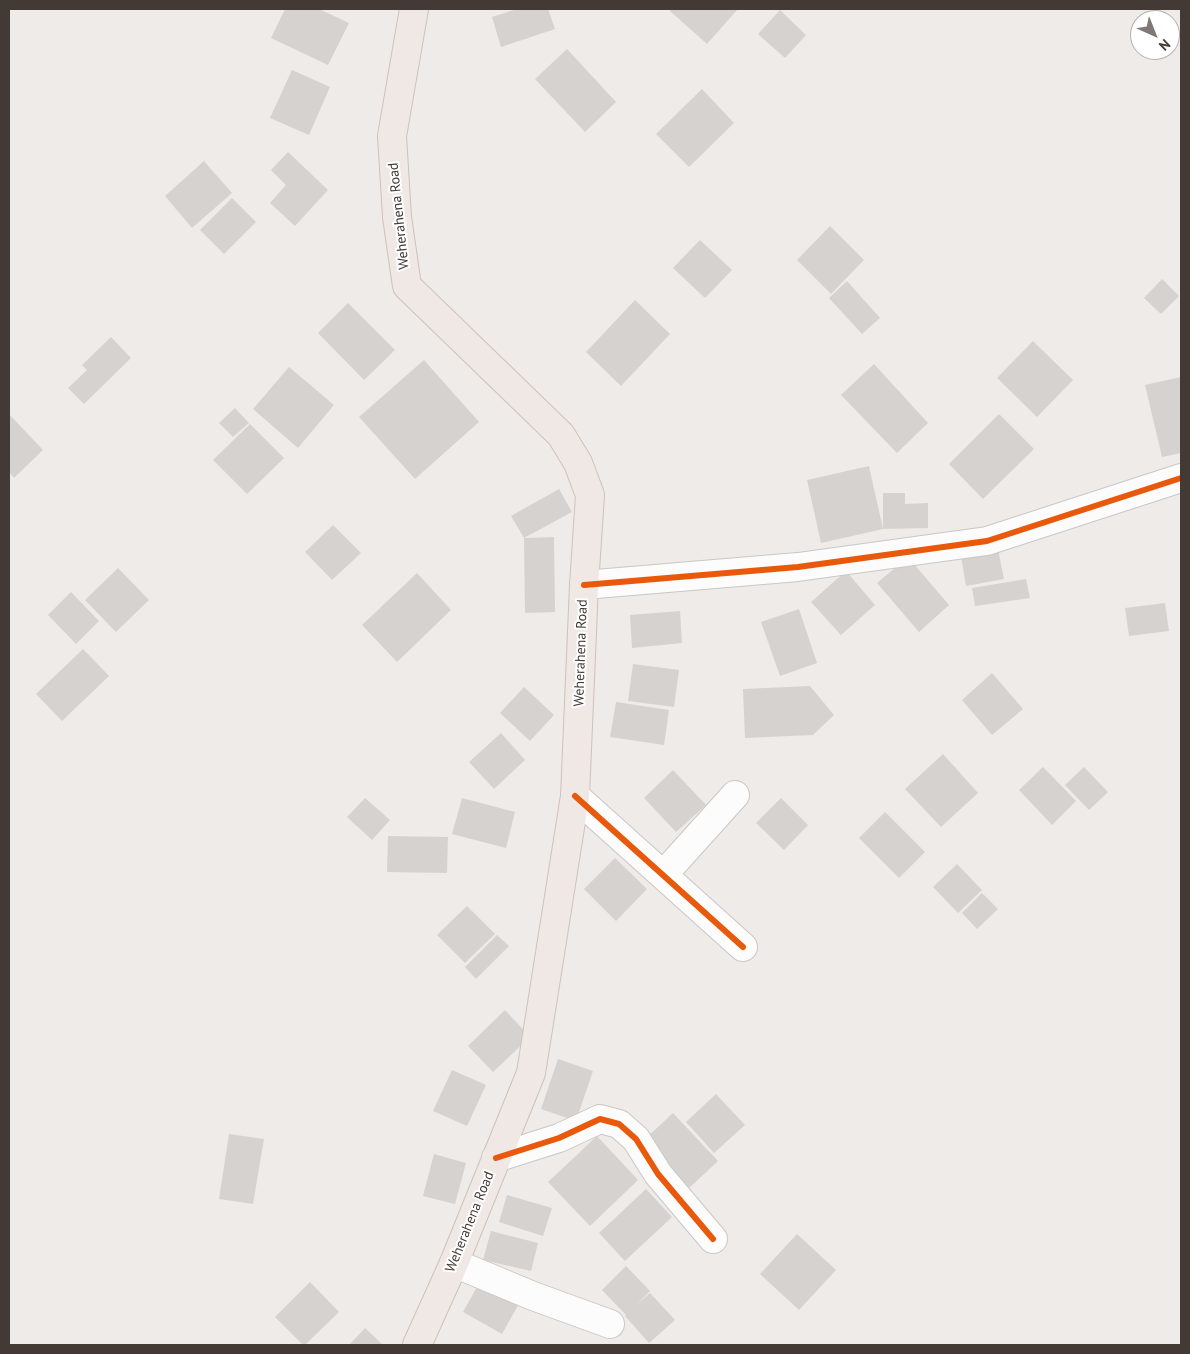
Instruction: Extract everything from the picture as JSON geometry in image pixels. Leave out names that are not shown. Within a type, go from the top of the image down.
[{"type":"main road","name":"Weherahena Road","points":[[414,9],[392,136],[397,217],[407,286],[561,435],[578,463],[590,495],[584,585],[575,796],[532,1073],[454,1263],[417,1345]]},
{"type":"street","points":[[584,585],[798,567],[987,541],[1181,478]]},
{"type":"street","points":[[575,796],[743,947]]},
{"type":"street","points":[[663,876],[735,796]]},
{"type":"street","points":[[496,1158],[559,1138],[600,1119],[619,1124],[636,1139],[658,1174],[713,1240]]},
{"type":"street","points":[[454,1263],[533,1296],[610,1324]]},
{"type":"building","points":[[285,9],[319,9],[349,23],[328,65],[271,38]]},
{"type":"building","points":[[517,9],[548,9],[555,29],[501,47],[492,17]]},
{"type":"building","points":[[671,9],[738,9],[707,44],[670,11]]},
{"type":"building","points":[[780,10],[806,35],[785,58],[758,34]]},
{"type":"building","points":[[567,49],[616,102],[585,132],[535,79]]},
{"type":"building","points":[[292,70],[330,87],[309,135],[270,118]]},
{"type":"building","points":[[702,89],[734,123],[689,167],[656,134]]},
{"type":"building","points":[[288,152],[328,190],[295,226],[270,203],[286,185],[271,170]]},
{"type":"building","points":[[204,161],[232,193],[192,228],[165,196]]},
{"type":"building","points":[[232,198],[256,222],[224,254],[200,230]]},
{"type":"building","points":[[830,226],[864,260],[831,294],[797,260]]},
{"type":"building","points":[[700,240],[732,270],[705,298],[673,268]]},
{"type":"building","points":[[1162,279],[1179,296],[1161,314],[1144,298]]},
{"type":"building","points":[[847,281],[880,318],[862,334],[829,298]]},
{"type":"building","points":[[635,300],[670,334],[621,386],[586,352]]},
{"type":"building","points":[[348,303],[395,350],[364,380],[318,333]]},
{"type":"building","points":[[111,337],[131,358],[84,404],[68,388],[87,370],[82,365]]},
{"type":"building","points":[[1033,341],[1073,380],[1037,417],[997,378]]},
{"type":"building","points":[[424,360],[479,422],[415,479],[359,417]]},
{"type":"building","points":[[874,364],[928,423],[897,453],[841,395]]},
{"type":"building","points":[[289,367],[334,405],[298,448],[253,409]]},
{"type":"building","points":[[1181,377],[1181,453],[1162,457],[1145,385]]},
{"type":"building","points":[[235,408],[249,423],[233,437],[219,423]]},
{"type":"building","points":[[9,414],[43,450],[14,478],[9,472]]},
{"type":"building","points":[[999,414],[1034,449],[983,499],[949,464]]},
{"type":"building","points":[[250,424],[284,458],[247,494],[213,460]]},
{"type":"building","points":[[869,466],[883,529],[821,543],[807,480]]},
{"type":"building","points":[[559,489],[572,512],[524,538],[511,516]]},
{"type":"building","points":[[883,493],[905,493],[905,504],[928,503],[928,528],[883,529]]},
{"type":"building","points":[[333,525],[361,553],[332,580],[305,552]]},
{"type":"building","points":[[554,537],[555,612],[525,613],[524,538]]},
{"type":"building","points":[[998,549],[1004,579],[966,586],[961,556]]},
{"type":"building","points":[[908,557],[949,605],[919,632],[877,583]]},
{"type":"building","points":[[118,568],[149,600],[116,632],[85,600]]},
{"type":"building","points":[[846,571],[875,605],[841,635],[811,602]]},
{"type":"building","points":[[417,573],[451,610],[397,662],[362,625]]},
{"type":"building","points":[[1026,579],[1030,598],[975,606],[972,588]]},
{"type":"building","points":[[71,592],[99,621],[76,644],[48,615]]},
{"type":"building","points":[[1165,603],[1169,631],[1129,636],[1125,608]]},
{"type":"building","points":[[799,609],[817,663],[780,676],[761,622]]},
{"type":"building","points":[[680,611],[682,643],[632,648],[630,615]]},
{"type":"building","points":[[83,649],[109,676],[62,721],[36,694]]},
{"type":"building","points":[[633,664],[679,670],[674,707],[628,701]]},
{"type":"building","points":[[992,673],[1023,709],[992,735],[962,700]]},
{"type":"building","points":[[810,686],[834,715],[813,735],[745,738],[743,689]]},
{"type":"building","points":[[524,687],[554,715],[530,741],[500,713]]},
{"type":"building","points":[[616,702],[669,710],[664,745],[610,737]]},
{"type":"building","points":[[501,733],[525,760],[494,789],[469,762]]},
{"type":"building","points":[[943,754],[978,793],[941,827],[905,789]]},
{"type":"building","points":[[1043,767],[1076,801],[1052,825],[1019,790]]},
{"type":"building","points":[[1084,767],[1108,792],[1089,810],[1065,785]]},
{"type":"building","points":[[673,770],[706,805],[676,832],[644,798]]},
{"type":"building","points":[[365,798],[390,820],[372,840],[347,817]]},
{"type":"building","points":[[462,798],[515,812],[506,848],[452,834]]},
{"type":"building","points":[[781,798],[808,825],[784,850],[756,823]]},
{"type":"building","points":[[885,812],[925,852],[899,878],[859,838]]},
{"type":"building","points":[[388,836],[448,837],[447,873],[387,872]]},
{"type":"building","points":[[615,858],[647,889],[616,921],[584,889]]},
{"type":"building","points":[[957,864],[982,890],[958,913],[933,887]]},
{"type":"building","points":[[982,893],[998,909],[977,929],[962,913]]},
{"type":"building","points":[[467,906],[495,934],[465,963],[437,935]]},
{"type":"building","points":[[497,935],[509,946],[476,979],[465,967]]},
{"type":"building","points":[[505,1010],[530,1037],[493,1072],[468,1046]]},
{"type":"building","points":[[558,1059],[593,1071],[576,1121],[541,1109]]},
{"type":"building","points":[[452,1070],[486,1085],[467,1126],[433,1111]]},
{"type":"building","points":[[716,1094],[745,1125],[714,1153],[686,1122]]},
{"type":"building","points":[[673,1113],[718,1161],[688,1189],[643,1141]]},
{"type":"building","points":[[229,1134],[264,1139],[253,1204],[219,1199]]},
{"type":"building","points":[[597,1136],[638,1180],[590,1226],[548,1182]]},
{"type":"building","points":[[434,1154],[466,1163],[455,1204],[423,1196]]},
{"type":"building","points":[[646,1189],[672,1217],[625,1261],[599,1233]]},
{"type":"building","points":[[507,1195],[552,1208],[543,1236],[499,1222]]},
{"type":"building","points":[[491,1231],[538,1243],[531,1271],[483,1260]]},
{"type":"building","points":[[797,1234],[836,1270],[799,1310],[760,1274]]},
{"type":"building","points":[[626,1266],[650,1291],[635,1306],[650,1293],[675,1320],[649,1343],[602,1290]]},
{"type":"building","points":[[482,1278],[521,1300],[502,1334],[463,1312]]},
{"type":"building","points":[[310,1282],[339,1312],[303,1345],[275,1317]]},
{"type":"building","points":[[365,1328],[383,1345],[349,1345]]},
{"type":"cycle path","points":[[584,585],[798,567],[987,541],[1181,478]]},
{"type":"cycle path","points":[[575,796],[743,947]]},
{"type":"cycle path","points":[[496,1158],[559,1138],[600,1119],[619,1124],[636,1139],[658,1174],[713,1239]]}]
